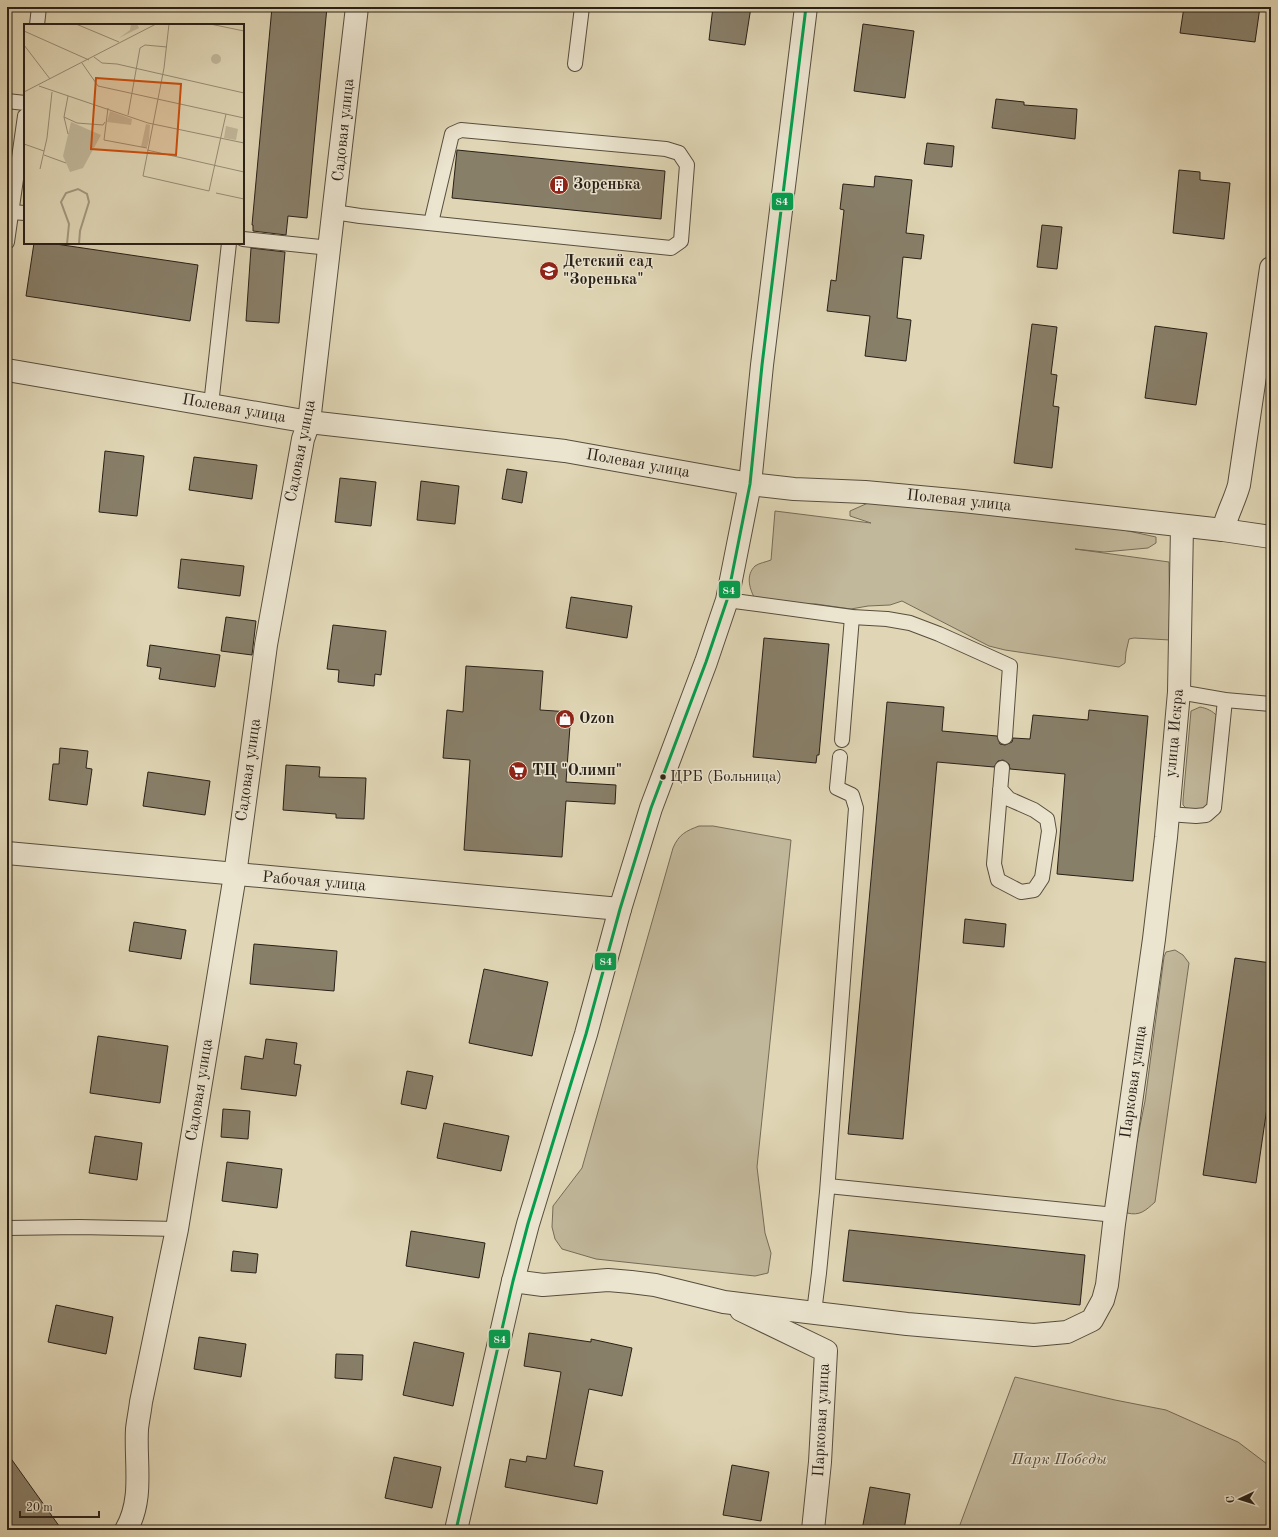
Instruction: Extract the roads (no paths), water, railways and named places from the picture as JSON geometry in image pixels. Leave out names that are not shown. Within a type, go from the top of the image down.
[{"type":"street","name":"Садовая улица","points":[[126,1530],[138,1496],[137,1429],[141,1402],[177,1229],[235,875],[266,645],[303,439],[309,422],[357,7]]},
{"type":"street","points":[[456,1530],[513,1281],[528,1224],[586,1034],[620,909],[651,808],[706,662],[727,600],[750,484],[762,364],[806,7]]},
{"type":"street","points":[[1223,530],[1227,513],[1234,501],[1239,485],[1271,268]]},
{"type":"street","name":"Полевая улица","points":[[7,370],[309,422],[565,451],[750,484],[794,489],[865,492],[963,500],[1223,530],[1271,537]]},
{"type":"street","name":"улица Искра","points":[[1154,939],[1168,814],[1179,692],[1182,526]]},
{"type":"street","name":"Рабочая улица","points":[[7,853],[620,909]]},
{"type":"street","name":"Парковая улица","points":[[1114,1220],[1154,939]]},
{"type":"street","points":[[513,1281],[543,1285],[608,1280],[631,1282],[655,1285],[724,1302],[907,1324],[1034,1335],[1066,1332],[1092,1320],[1103,1300],[1107,1285],[1114,1220]]},
{"type":"street","name":"Парковая улица","points":[[724,1302],[779,1327],[826,1352],[820,1462],[814,1530]]},
{"type":"lane","points":[[37,24],[39,7]]},
{"type":"lane","points":[[574,64],[582,7]]},
{"type":"lane","points":[[7,101],[24,103]]},
{"type":"lane","points":[[7,242],[18,213],[24,130]]},
{"type":"lane","points":[[334,212],[431,223],[671,248],[681,241],[688,165],[679,153],[666,149],[461,130],[452,134],[431,223]]},
{"type":"lane","points":[[244,239],[330,248]]},
{"type":"lane","points":[[211,405],[229,244]]},
{"type":"lane","points":[[727,600],[852,617],[887,619],[910,623],[939,634],[1010,666],[1005,737]]},
{"type":"lane","points":[[842,740],[852,617]]},
{"type":"lane","points":[[1179,692],[1225,700],[1271,704]]},
{"type":"lane","points":[[1168,814],[1196,816],[1206,815],[1214,808],[1225,700]]},
{"type":"lane","points":[[814,1312],[828,1186],[856,808],[852,795],[837,788],[840,757]]},
{"type":"lane","points":[[1000,789],[1009,799],[1034,810],[1046,819],[1049,831],[1042,878],[1034,890],[1021,892],[998,880],[994,864],[1000,789],[1002,768]]},
{"type":"lane","points":[[828,1186],[1114,1220]]},
{"type":"lane","points":[[7,1228],[80,1227],[177,1229]]},
{"type":"place","name":"Зоренька","points":[[559,185]]},
{"type":"place","name":"Детский сад \"Зоренька\"","points":[[549,271]]},
{"type":"place","name":"Ozon","points":[[565,719]]},
{"type":"place","name":"ТЦ \"Олимп\"","points":[[518,771]]},
{"type":"place","name":"ЦРБ (Больница)","points":[[663,777]]},
{"type":"park label","name":"Парк Победы","points":[[1059,1460]]}]
